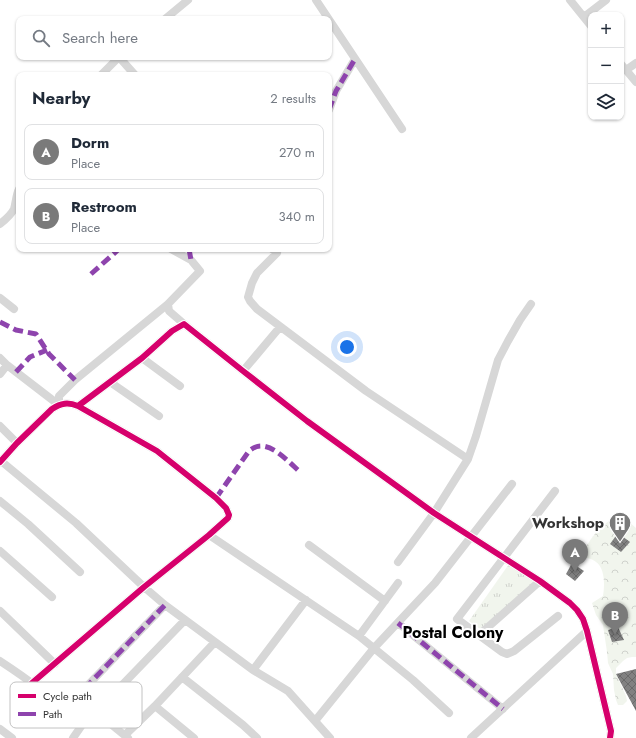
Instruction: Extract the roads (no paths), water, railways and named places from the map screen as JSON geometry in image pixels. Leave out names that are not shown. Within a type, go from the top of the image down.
[{"type":"street","points":[[169,16],[188,0]]},
{"type":"street","points":[[316,0],[327,16]]},
{"type":"street","points":[[570,0],[588,22]]},
{"type":"street","points":[[584,17],[606,0]]},
{"type":"street","points":[[332,24],[402,130]]},
{"type":"street","points":[[332,102],[336,91],[355,58]]},
{"type":"street","points":[[104,72],[116,60]]},
{"type":"street","points":[[122,60],[132,72]]},
{"type":"street","points":[[636,63],[624,67],[636,82]]},
{"type":"street","points":[[0,224],[14,208],[16,194]]},
{"type":"street","points":[[59,405],[59,396],[75,380],[168,304],[200,271],[191,260],[176,252]]},
{"type":"street","points":[[275,252],[257,273],[252,283],[248,297],[257,309],[366,391],[468,459]]},
{"type":"street","points":[[0,298],[14,309]]},
{"type":"street","points":[[168,304],[169,311],[184,324],[307,421],[434,513],[540,581],[570,603],[583,619],[587,631],[611,732],[610,738]]},
{"type":"street","points":[[398,562],[434,513],[468,459],[498,360],[520,320],[531,304]]},
{"type":"street","points":[[78,406],[142,358],[172,331],[184,324]]},
{"type":"street","points":[[242,371],[280,327]]},
{"type":"street","points":[[0,358],[59,405]]},
{"type":"street","points":[[142,358],[180,386]]},
{"type":"street","points":[[0,374],[7,365]]},
{"type":"street","points":[[110,382],[158,416]]},
{"type":"street","points":[[33,682],[144,587],[210,535],[228,518],[229,514],[226,508],[216,498],[157,451],[72,404],[59,405],[52,409],[0,461],[76,522],[144,587],[165,605],[253,670],[288,690],[330,738]]},
{"type":"street","points":[[0,426],[17,443]]},
{"type":"street","points":[[315,721],[374,648],[435,583],[512,484]]},
{"type":"street","points":[[555,491],[457,619],[502,652],[507,654],[558,616]]},
{"type":"street","points":[[0,501],[28,524],[80,572]]},
{"type":"street","points":[[210,535],[359,636],[413,680],[449,712]]},
{"type":"street","points":[[309,545],[385,601]]},
{"type":"street","points":[[0,551],[52,597]]},
{"type":"street","points":[[479,635],[540,581]]},
{"type":"street","points":[[359,636],[398,583]]},
{"type":"street","points":[[253,670],[306,600]]},
{"type":"street","points":[[91,682],[165,605]]},
{"type":"street","points":[[0,611],[55,664]]},
{"type":"street","points":[[125,682],[185,620]]},
{"type":"street","points":[[398,623],[503,709]]},
{"type":"street","points":[[471,738],[587,631]]},
{"type":"street","points":[[142,720],[215,642]]},
{"type":"street","points":[[0,661],[31,682]]},
{"type":"street","points":[[182,677],[243,725],[257,738]]},
{"type":"street","points":[[155,706],[194,738]]},
{"type":"street","points":[[73,738],[80,728]]},
{"type":"street","points":[[117,728],[127,736],[134,728]]},
{"type":"street","points":[[0,729],[12,738]]},
{"type":"place","name":"Workshop","points":[[620,542]]},
{"type":"place","name":"Dorm","points":[[575,572]]},
{"type":"place","name":"Restroom","points":[[615,635]]},
{"type":"district","name":"Postal Colony","points":[[453,632]]}]
